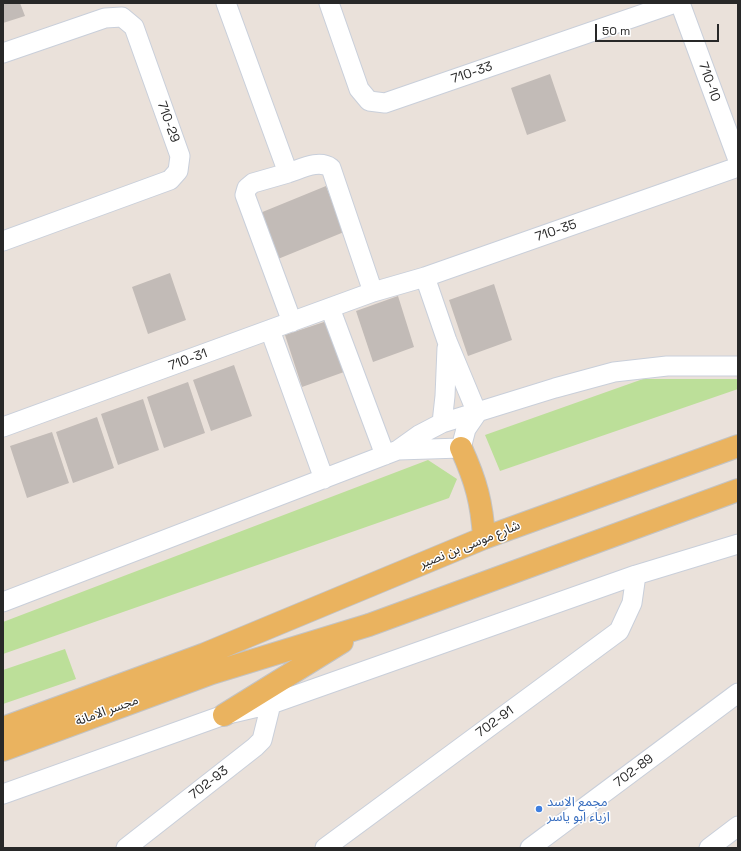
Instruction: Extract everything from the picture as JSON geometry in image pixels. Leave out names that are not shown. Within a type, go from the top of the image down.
[{"type":"main road","name":"شارع موسى بن نصير","points":[[209,664],[484,538],[738,446]]},
{"type":"main road","points":[[461,448],[471,470],[478,492],[483,515],[484,538]]},
{"type":"main road","points":[[209,664],[369,625],[738,490]]},
{"type":"main road","points":[[224,715],[369,625]]},
{"type":"main road","name":"مجسر الامانة","points":[[3,728],[209,664]]},
{"type":"main road","name":"مجسر الامانة","points":[[3,750],[209,664]]},
{"type":"street","points":[[226,3],[288,173]]},
{"type":"street","name":"710-33","points":[[329,3],[359,88],[369,101],[385,103],[675,3]]},
{"type":"street","name":"710-10","points":[[680,3],[738,160]]},
{"type":"street","name":"710-29","points":[[3,53],[105,18],[122,17],[134,27],[180,156],[178,171],[170,180],[3,241]]},
{"type":"street","points":[[292,322],[245,195],[247,188],[253,183],[319,164],[327,165],[331,168],[373,292]]},
{"type":"street","name":"710-35","points":[[373,292],[425,277],[738,167]]},
{"type":"street","points":[[425,277],[447,341],[477,413]]},
{"type":"street","name":"710-31","points":[[3,427],[373,292]]},
{"type":"street","points":[[330,308],[392,452]]},
{"type":"street","points":[[270,330],[324,479]]},
{"type":"street","points":[[442,423],[445,396],[447,341]]},
{"type":"street","points":[[3,602],[392,452],[442,423],[555,388],[614,372],[667,366],[738,366]]},
{"type":"street","points":[[392,452],[461,448],[466,429],[477,413]]},
{"type":"street","points":[[3,794],[224,715],[272,704],[636,576],[738,545]]},
{"type":"street","name":"702-91","points":[[325,848],[618,631],[632,603],[636,576]]},
{"type":"street","name":"702-89","points":[[530,848],[738,693]]},
{"type":"street","name":"702-93","points":[[126,848],[255,747],[262,740],[272,704]]},
{"type":"street","points":[[709,848],[738,826]]},
{"type":"green space","points":[[643,379],[738,379],[738,389],[500,471],[485,435]]},
{"type":"green space","points":[[428,460],[457,479],[449,498],[3,654],[3,622]]},
{"type":"green space","points":[[65,649],[76,679],[3,704],[3,670]]},
{"type":"building","points":[[3,3],[20,3],[25,16],[3,23]]},
{"type":"building","points":[[550,74],[566,121],[527,135],[511,88]]},
{"type":"building","points":[[326,186],[344,232],[278,259],[260,213]]},
{"type":"building","points":[[170,273],[186,320],[148,334],[132,287]]},
{"type":"building","points":[[494,284],[512,340],[468,356],[449,300]]},
{"type":"building","points":[[398,296],[414,347],[373,362],[356,311]]},
{"type":"building","points":[[327,321],[344,372],[302,387],[285,335]]},
{"type":"building","points":[[234,365],[252,416],[211,431],[193,380]]},
{"type":"building","points":[[188,382],[205,433],[164,448],[147,397]]},
{"type":"building","points":[[143,399],[159,450],[118,465],[101,414]]},
{"type":"building","points":[[97,417],[114,468],[73,483],[56,432]]},
{"type":"building","points":[[52,432],[69,483],[27,498],[10,446]]},
{"type":"place","name":"مجمع الاسد ازياء ابو ياسر","points":[[539,809]]}]
